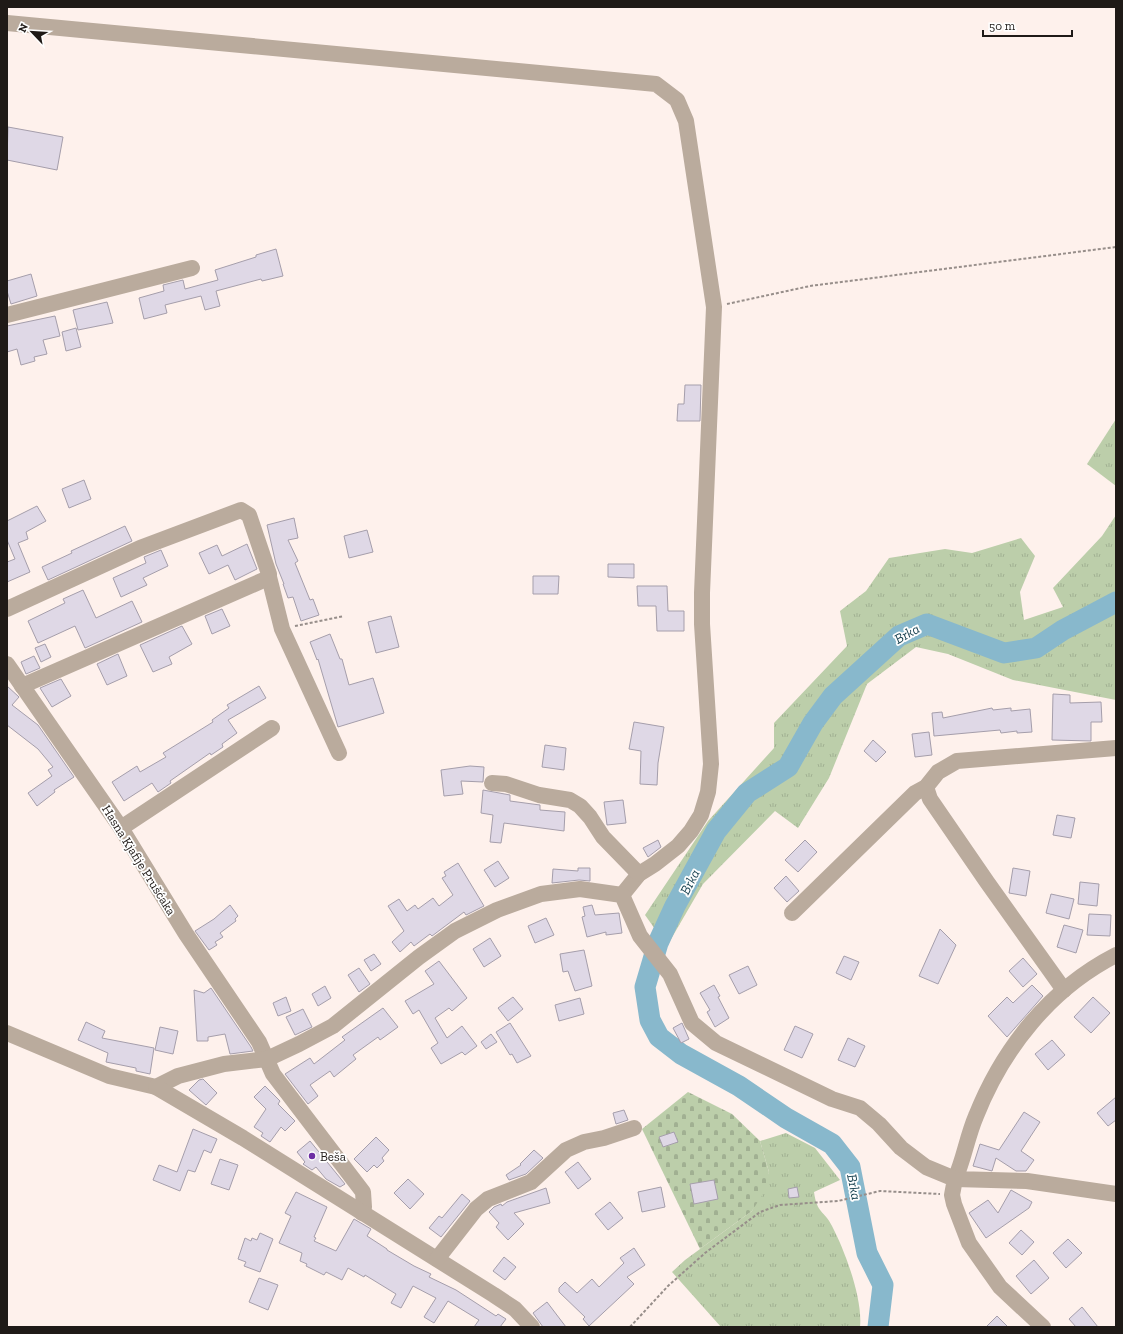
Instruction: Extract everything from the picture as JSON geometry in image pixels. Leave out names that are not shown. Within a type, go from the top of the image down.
[{"type":"street","points":[[7,23],[656,84],[677,100],[686,121],[714,307],[702,593],[702,624],[710,771],[708,792],[701,814],[691,831],[678,846],[655,864],[639,874],[622,895]]},
{"type":"street","points":[[7,315],[192,268]]},
{"type":"street","points":[[7,609],[140,548],[241,510],[249,515],[269,574],[282,629],[339,753]]},
{"type":"street","points":[[22,686],[269,577]]},
{"type":"street","name":"Hasna Kjafije Prušćaka","points":[[7,664],[121,828],[186,934],[260,1042],[273,1074],[363,1192],[364,1207],[362,1213]]},
{"type":"street","points":[[121,828],[272,728]]},
{"type":"street","points":[[792,913],[915,793],[926,787],[938,772],[957,761],[1116,748]]},
{"type":"street","points":[[492,783],[506,784],[540,795],[570,800],[580,806],[603,837],[639,874]]},
{"type":"street","points":[[926,787],[930,799],[982,876],[1064,990]]},
{"type":"street","points":[[156,1087],[178,1076],[224,1064],[267,1059],[333,1026],[419,957],[455,931],[497,910],[541,894],[557,892],[580,890],[622,895]]},
{"type":"street","points":[[622,895],[640,936],[670,974],[692,1023],[716,1043],[832,1099],[860,1108],[879,1124],[901,1148],[926,1167],[955,1179],[1027,1181],[1116,1194]]},
{"type":"street","points":[[1043,1327],[1000,1287],[969,1243],[952,1195],[955,1179],[963,1161],[975,1118],[988,1087],[1014,1043],[1042,1011],[1064,990],[1080,977],[1116,955]]},
{"type":"street","points":[[7,1033],[109,1076],[156,1087],[243,1138],[437,1259],[515,1309],[532,1327]]},
{"type":"street","points":[[437,1259],[476,1209],[488,1198],[531,1182],[566,1150],[584,1142],[604,1138],[634,1128]]},
{"type":"path","points":[[714,307],[810,286],[1116,247]]},
{"type":"path","points":[[282,629],[344,616]]},
{"type":"path","points":[[630,1327],[668,1286],[705,1253],[760,1212],[780,1204],[838,1201],[880,1191],[952,1195]]},
{"type":"green space","points":[[1116,419],[1116,486],[1087,464]]},
{"type":"green space","points":[[1116,515],[1116,700],[1013,680],[948,654],[916,647],[867,684],[829,778],[798,828],[775,811],[703,884],[667,946],[645,915],[708,821],[774,748],[774,723],[847,646],[840,611],[866,591],[889,558],[945,549],[972,553],[1021,538],[1035,556],[1020,592],[1024,620],[1063,607],[1053,588],[1102,536]]},
{"type":"green space","points":[[688,1092],[732,1114],[760,1141],[769,1172],[764,1192],[752,1211],[700,1249],[642,1129]]},
{"type":"green space","points":[[786,1133],[815,1148],[840,1180],[814,1192],[817,1204],[832,1226],[852,1275],[859,1303],[860,1327],[721,1327],[672,1272],[685,1260],[752,1211],[769,1172],[760,1141]]},
{"type":"building","points":[[8,127],[63,137],[57,170],[7,160]]},
{"type":"building","points":[[276,249],[283,276],[262,281],[261,279],[216,291],[220,306],[205,310],[201,296],[165,305],[167,313],[144,319],[139,298],[164,291],[163,285],[183,280],[185,289],[218,280],[215,270]]},
{"type":"building","points":[[31,274],[37,296],[11,304],[7,291],[7,281]]},
{"type":"building","points":[[107,302],[113,323],[78,330],[73,310]]},
{"type":"building","points":[[55,316],[60,336],[43,340],[47,354],[34,357],[35,361],[21,365],[17,349],[7,352],[7,326]]},
{"type":"building","points":[[76,328],[81,347],[66,351],[62,332]]},
{"type":"building","points":[[685,385],[701,385],[700,421],[677,421],[678,404],[684,404]]},
{"type":"building","points":[[84,480],[91,499],[69,508],[62,489]]},
{"type":"building","points":[[37,506],[46,521],[26,532],[28,539],[18,543],[30,572],[7,582],[7,562],[15,559],[7,540],[7,521]]},
{"type":"building","points":[[294,518],[298,538],[288,540],[298,561],[295,563],[310,600],[313,599],[319,615],[301,621],[293,597],[288,598],[283,584],[276,564],[267,525]]},
{"type":"building","points":[[125,526],[132,541],[48,580],[42,567],[72,553],[71,551]]},
{"type":"building","points":[[367,530],[373,552],[349,558],[344,536]]},
{"type":"building","points":[[247,544],[257,569],[235,580],[228,565],[209,574],[199,553],[217,545],[222,556]]},
{"type":"building","points":[[161,550],[168,566],[143,578],[147,585],[121,597],[113,578],[146,563],[144,557]]},
{"type":"building","points":[[608,564],[634,564],[634,578],[608,577]]},
{"type":"building","points":[[533,576],[559,576],[558,594],[533,594]]},
{"type":"building","points":[[637,586],[667,586],[668,611],[684,611],[684,631],[657,631],[656,606],[638,606]]},
{"type":"building","points":[[83,590],[96,618],[132,601],[142,622],[85,648],[75,626],[38,643],[28,621],[65,603],[63,599]]},
{"type":"building","points":[[222,609],[230,626],[212,634],[205,616]]},
{"type":"building","points":[[391,616],[399,647],[376,653],[368,622]]},
{"type":"building","points":[[182,626],[192,644],[169,657],[172,664],[153,672],[140,645]]},
{"type":"building","points":[[330,634],[340,659],[342,659],[349,685],[373,678],[384,713],[338,727],[318,659],[317,660],[310,642]]},
{"type":"building","points":[[45,644],[51,657],[41,662],[35,648]]},
{"type":"building","points":[[118,654],[127,676],[107,685],[97,664]]},
{"type":"building","points":[[34,656],[40,668],[26,674],[21,662]]},
{"type":"building","points":[[61,679],[71,696],[52,707],[40,688]]},
{"type":"building","points":[[7,686],[19,697],[12,705],[38,725],[74,777],[54,790],[55,792],[37,806],[28,793],[52,776],[48,770],[53,767],[38,749],[7,725]]},
{"type":"building","points":[[259,686],[266,698],[228,720],[237,733],[222,744],[223,747],[211,755],[210,753],[170,781],[171,783],[158,792],[152,783],[124,801],[112,782],[137,766],[140,772],[166,757],[163,753],[213,722],[212,720],[229,708],[227,705]]},
{"type":"building","points":[[1053,694],[1070,695],[1070,703],[1101,702],[1102,722],[1091,722],[1091,741],[1052,740]]},
{"type":"building","points":[[992,708],[993,710],[1011,708],[1011,711],[1030,709],[1032,732],[1017,733],[1017,731],[1001,733],[1000,730],[934,736],[932,713],[942,712],[943,718]]},
{"type":"building","points":[[634,722],[664,727],[658,763],[657,785],[640,784],[641,751],[629,749]]},
{"type":"building","points":[[929,732],[932,755],[915,757],[912,734]]},
{"type":"building","points":[[873,740],[886,752],[876,762],[864,751]]},
{"type":"building","points":[[545,745],[566,748],[564,770],[542,767]]},
{"type":"building","points":[[470,766],[484,767],[483,782],[461,781],[463,794],[444,796],[441,770]]},
{"type":"building","points":[[483,790],[510,795],[510,801],[540,805],[540,810],[565,812],[564,831],[504,823],[501,843],[490,842],[493,815],[481,813]]},
{"type":"building","points":[[623,800],[626,823],[607,825],[604,802]]},
{"type":"building","points":[[1057,815],[1075,818],[1071,838],[1053,835]]},
{"type":"building","points":[[658,840],[661,847],[648,857],[643,848]]},
{"type":"building","points":[[805,840],[817,852],[798,872],[785,860]]},
{"type":"building","points":[[498,861],[509,878],[495,887],[484,870]]},
{"type":"building","points":[[458,863],[484,906],[466,915],[464,912],[432,936],[430,934],[414,946],[411,942],[400,952],[392,942],[404,931],[388,906],[399,899],[407,911],[415,905],[418,909],[433,898],[439,906],[453,895],[442,878],[446,876],[444,872]]},
{"type":"building","points":[[578,868],[590,868],[590,881],[579,880],[552,883],[553,869],[578,871]]},
{"type":"building","points":[[1013,868],[1030,871],[1026,896],[1009,893]]},
{"type":"building","points":[[786,876],[799,891],[787,902],[774,888]]},
{"type":"building","points":[[1080,882],[1099,884],[1097,906],[1078,904]]},
{"type":"building","points":[[1051,894],[1074,899],[1069,919],[1046,913]]},
{"type":"building","points":[[230,905],[238,916],[235,919],[236,921],[220,933],[223,937],[215,942],[217,945],[209,950],[195,931],[214,919]]},
{"type":"building","points":[[592,905],[595,915],[619,913],[622,933],[606,935],[606,932],[587,937],[582,917],[585,916],[583,907]]},
{"type":"building","points":[[1089,914],[1111,915],[1110,936],[1087,935]]},
{"type":"building","points":[[546,918],[554,935],[535,943],[528,926]]},
{"type":"building","points":[[1064,925],[1083,930],[1076,953],[1057,947]]},
{"type":"building","points":[[940,929],[956,945],[938,984],[919,976]]},
{"type":"building","points":[[490,938],[501,956],[484,967],[473,949]]},
{"type":"building","points":[[584,950],[592,986],[575,991],[568,971],[563,972],[560,954]]},
{"type":"building","points":[[374,954],[381,964],[371,971],[364,960]]},
{"type":"building","points":[[844,956],[859,962],[851,980],[836,973]]},
{"type":"building","points":[[1023,958],[1037,974],[1023,987],[1009,971]]},
{"type":"building","points":[[439,961],[467,998],[452,1011],[449,1008],[435,1018],[447,1038],[462,1026],[477,1046],[465,1055],[462,1052],[441,1064],[431,1048],[438,1043],[419,1010],[413,1014],[405,1001],[434,984],[425,971]]},
{"type":"building","points":[[748,966],[757,985],[739,994],[729,975]]},
{"type":"building","points":[[359,968],[370,984],[359,992],[348,975]]},
{"type":"building","points":[[714,985],[720,996],[718,997],[729,1018],[715,1027],[707,1012],[710,1010],[700,993]]},
{"type":"building","points":[[1032,985],[1043,996],[1007,1037],[988,1016],[1007,997],[1013,1003]]},
{"type":"building","points":[[325,986],[331,998],[318,1006],[312,994]]},
{"type":"building","points":[[211,988],[253,1051],[230,1054],[225,1034],[208,1037],[208,1041],[197,1041],[194,990],[204,993]]},
{"type":"building","points":[[286,997],[291,1011],[278,1016],[273,1003]]},
{"type":"building","points":[[513,997],[523,1009],[508,1021],[498,1008]]},
{"type":"building","points":[[1093,997],[1110,1013],[1091,1033],[1074,1017]]},
{"type":"building","points":[[580,998],[584,1014],[559,1021],[555,1005]]},
{"type":"building","points":[[383,1008],[398,1027],[380,1040],[378,1037],[353,1055],[356,1059],[334,1077],[330,1071],[310,1085],[318,1096],[308,1104],[285,1074],[310,1058],[314,1064],[345,1040],[342,1037]]},
{"type":"building","points":[[303,1009],[312,1027],[295,1035],[286,1017]]},
{"type":"building","points":[[86,1022],[105,1031],[102,1038],[154,1048],[150,1074],[136,1071],[136,1068],[106,1062],[108,1053],[78,1040]]},
{"type":"building","points":[[510,1023],[531,1056],[517,1063],[512,1054],[510,1055],[496,1032]]},
{"type":"building","points":[[682,1023],[689,1039],[681,1043],[673,1028]]},
{"type":"building","points":[[795,1026],[813,1034],[802,1058],[784,1050]]},
{"type":"building","points":[[160,1027],[178,1031],[173,1054],[155,1050]]},
{"type":"building","points":[[491,1034],[497,1042],[486,1049],[481,1042]]},
{"type":"building","points":[[848,1038],[865,1046],[855,1067],[838,1060]]},
{"type":"building","points":[[1052,1040],[1065,1055],[1048,1070],[1035,1054]]},
{"type":"building","points":[[203,1079],[217,1093],[206,1105],[189,1090],[199,1080]]},
{"type":"building","points":[[265,1086],[280,1101],[278,1104],[295,1121],[285,1131],[281,1127],[270,1142],[261,1136],[263,1133],[254,1127],[266,1109],[254,1097]]},
{"type":"building","points":[[1116,1097],[1116,1120],[1108,1126],[1097,1113]]},
{"type":"building","points":[[624,1110],[628,1120],[616,1124],[613,1113]]},
{"type":"building","points":[[1024,1112],[1040,1122],[1021,1151],[1034,1160],[1026,1171],[1016,1171],[996,1158],[992,1171],[973,1166],[980,1144],[999,1150]]},
{"type":"building","points":[[193,1129],[217,1139],[211,1153],[204,1150],[195,1172],[188,1170],[180,1191],[153,1180],[159,1165],[177,1172]]},
{"type":"building","points":[[674,1132],[678,1142],[663,1147],[659,1137]]},
{"type":"building","points":[[376,1137],[389,1150],[382,1158],[384,1161],[377,1168],[374,1165],[367,1172],[354,1159]]},
{"type":"building","points":[[310,1141],[345,1184],[340,1187],[326,1179],[316,1167],[312,1170],[303,1164],[305,1162],[297,1152]]},
{"type":"building","points":[[534,1150],[543,1158],[526,1174],[509,1180],[506,1175],[521,1165],[520,1164]]},
{"type":"building","points":[[220,1159],[238,1165],[229,1190],[211,1184]]},
{"type":"building","points":[[578,1162],[591,1179],[578,1189],[565,1172]]},
{"type":"building","points":[[408,1179],[424,1194],[410,1209],[394,1193]]},
{"type":"building","points":[[714,1180],[718,1199],[694,1204],[690,1184]]},
{"type":"building","points":[[661,1187],[665,1207],[642,1212],[638,1192]]},
{"type":"building","points":[[797,1187],[799,1197],[789,1198],[788,1189]]},
{"type":"building","points":[[546,1188],[550,1203],[514,1213],[524,1224],[508,1240],[496,1227],[499,1223],[489,1212],[494,1207],[501,1204],[502,1206],[507,1202]]},
{"type":"building","points":[[1011,1190],[1032,1202],[1029,1208],[986,1238],[969,1213],[988,1200],[998,1213]]},
{"type":"building","points":[[296,1192],[327,1207],[314,1237],[316,1238],[314,1241],[336,1251],[354,1219],[371,1229],[367,1236],[387,1250],[431,1274],[429,1277],[456,1290],[496,1316],[498,1314],[506,1319],[500,1327],[474,1327],[479,1320],[448,1301],[434,1323],[424,1317],[436,1298],[413,1286],[401,1308],[391,1303],[396,1294],[365,1275],[364,1277],[348,1268],[342,1280],[326,1272],[324,1275],[306,1266],[307,1264],[300,1261],[302,1253],[279,1243],[291,1216],[285,1213]]},
{"type":"building","points":[[462,1194],[470,1201],[441,1237],[429,1228],[439,1216],[442,1218]]},
{"type":"building","points":[[610,1202],[623,1218],[608,1230],[595,1214]]},
{"type":"building","points":[[1021,1230],[1034,1242],[1022,1255],[1009,1243]]},
{"type":"building","points":[[260,1233],[273,1239],[260,1272],[244,1266],[246,1262],[238,1259],[245,1238],[251,1241],[252,1238],[257,1240]]},
{"type":"building","points":[[1068,1239],[1082,1253],[1066,1268],[1053,1253]]},
{"type":"building","points":[[634,1248],[645,1265],[627,1277],[634,1284],[589,1326],[583,1319],[585,1317],[559,1292],[559,1288],[565,1282],[577,1293],[592,1279],[599,1287],[624,1263],[620,1258]]},
{"type":"building","points":[[504,1257],[516,1267],[505,1280],[493,1271]]},
{"type":"building","points":[[1034,1260],[1049,1278],[1031,1294],[1016,1276]]},
{"type":"building","points":[[259,1278],[278,1285],[268,1310],[249,1302]]},
{"type":"building","points":[[547,1302],[566,1327],[543,1327],[533,1313]]},
{"type":"building","points":[[1082,1307],[1098,1327],[1076,1327],[1069,1319]]},
{"type":"building","points":[[997,1316],[1008,1327],[986,1327]]},
{"type":"waterway","name":"Brka","points":[[878,1327],[883,1285],[867,1253],[850,1167],[832,1144],[786,1118],[739,1086],[681,1054],[659,1037],[650,1020],[645,987],[658,943],[675,906],[716,831],[747,793],[788,767],[813,723],[833,696],[899,636],[927,624],[1004,653],[1036,648],[1063,630],[1116,602]]},
{"type":"place","name":"Beša","points":[[312,1156]]}]
